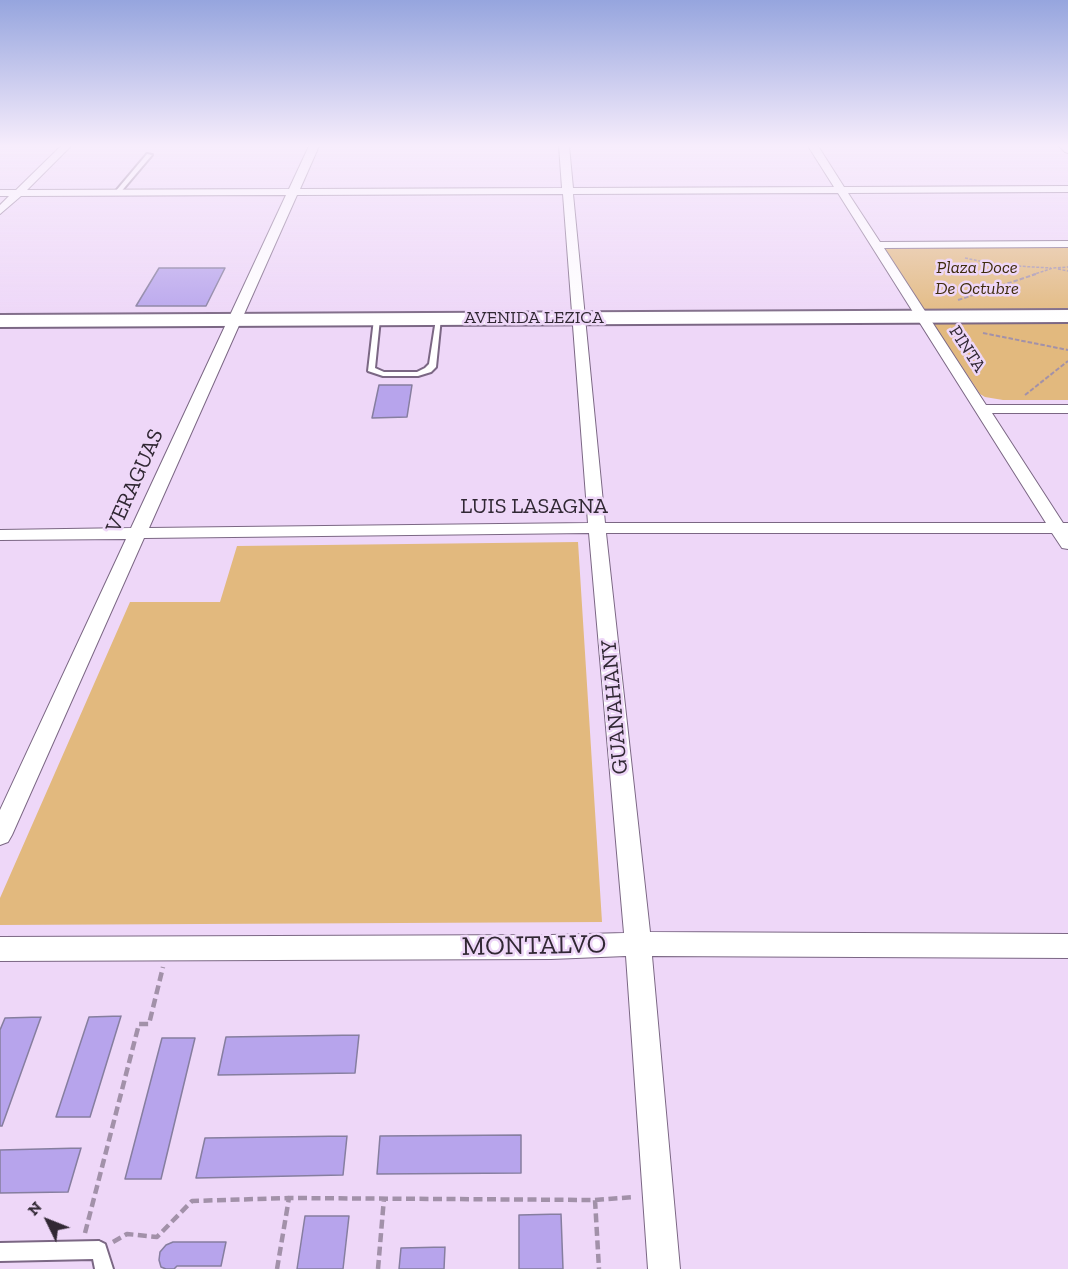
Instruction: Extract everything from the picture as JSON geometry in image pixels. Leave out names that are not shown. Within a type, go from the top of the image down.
[{"type":"street","name":"VERAGUAS","points":[[0,835],[288,205]]},
{"type":"street","name":"GUANAHANY","points":[[568,205],[638,944],[641,1007],[664,1269]]},
{"type":"street","name":"PINTA","points":[[851,205],[1063,528],[1068,544]]},
{"type":"street","points":[[877,245],[1068,244]]},
{"type":"street","name":"AVENIDA LEZICA","points":[[0,321],[1068,316]]},
{"type":"street","points":[[983,409],[1068,409]]},
{"type":"street","name":"LUIS LASAGNA","points":[[0,535],[598,529],[1063,528]]},
{"type":"street","name":"MONTALVO","points":[[0,949],[539,948],[638,944],[1068,946]]},
{"type":"lane","points":[[377,319],[371,369],[383,374],[418,374],[433,365],[439,319]]},
{"type":"lane","points":[[0,1252],[90,1250],[104,1269]]},
{"type":"path","points":[[933,244],[978,261],[1068,271]]},
{"type":"path","points":[[958,300],[1053,268],[1068,267]]},
{"type":"path","points":[[976,332],[1068,350]]},
{"type":"path","points":[[1007,409],[1068,362]]},
{"type":"path","points":[[90,1250],[139,1024],[149,1024],[168,948]]},
{"type":"path","points":[[90,1250],[127,1234],[157,1237],[192,1201],[289,1198],[595,1200],[658,1195]]},
{"type":"path","points":[[277,1269],[289,1198]]},
{"type":"path","points":[[378,1269],[384,1198]]},
{"type":"path","points":[[595,1200],[599,1269]]},
{"type":"green space","name":"Plaza Doce De Octubre","points":[[1068,246],[1068,311],[936,312],[925,309],[885,249]]},
{"type":"green space","name":"Plaza Doce De Octubre","points":[[1068,320],[1068,400],[1003,400],[985,397],[980,394],[933,323],[935,321]]},
{"type":"green space","points":[[578,542],[602,922],[0,925],[0,898],[130,602],[220,602],[237,546]]},
{"type":"building","points":[[159,268],[225,268],[206,306],[136,306]]},
{"type":"building","points":[[379,385],[412,385],[407,417],[372,418]]},
{"type":"building","points":[[121,1016],[90,1117],[56,1117],[89,1017]]},
{"type":"building","points":[[41,1017],[2,1126],[0,1126],[0,1030],[5,1018]]},
{"type":"building","points":[[359,1035],[355,1073],[218,1075],[226,1037]]},
{"type":"building","points":[[162,1038],[195,1038],[161,1179],[125,1179]]},
{"type":"building","points":[[521,1135],[521,1173],[377,1174],[380,1136]]},
{"type":"building","points":[[347,1136],[343,1175],[196,1178],[205,1138]]},
{"type":"building","points":[[81,1148],[68,1192],[0,1193],[0,1150]]},
{"type":"building","points":[[561,1214],[563,1269],[519,1269],[519,1215]]},
{"type":"building","points":[[305,1216],[349,1216],[343,1269],[297,1269]]},
{"type":"building","points":[[173,1242],[226,1242],[221,1266],[177,1266],[174,1269],[161,1267],[160,1252],[166,1245]]},
{"type":"building","points":[[445,1247],[444,1269],[399,1269],[401,1248]]}]
